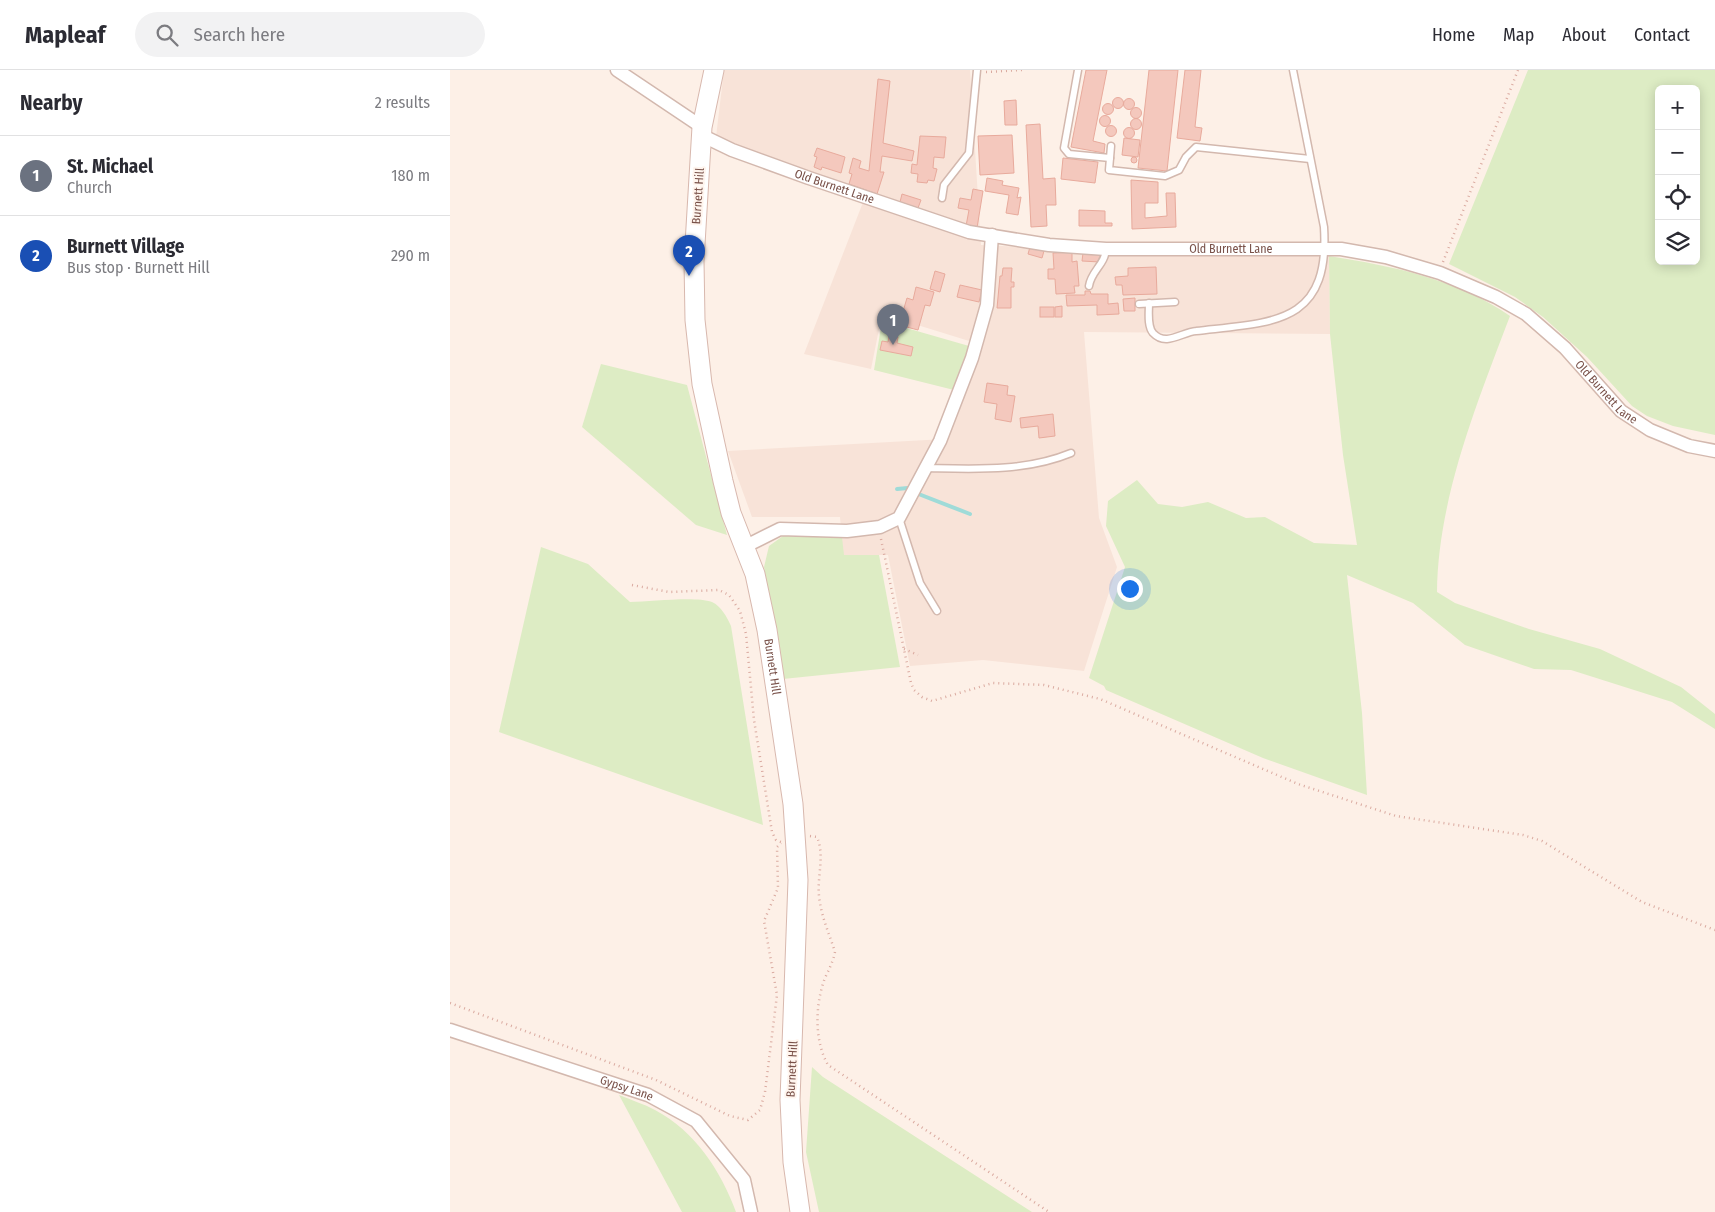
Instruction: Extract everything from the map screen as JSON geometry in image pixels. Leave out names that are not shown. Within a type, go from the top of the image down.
[{"type":"main road","name":"Burnett Hill","points":[[714,70],[703,132],[694,261],[697,350],[702,384],[723,481],[744,547],[755,574],[767,630],[780,712],[797,928],[790,1100],[793,1162],[800,1212]]},
{"type":"street","name":"Old Burnett Lane","points":[[618,70],[703,132],[732,150],[969,232],[1048,245],[1106,249],[1341,249],[1386,257],[1440,273],[1496,297],[1526,314],[1565,348],[1621,411],[1650,430],[1689,446],[1715,452]]},
{"type":"street","points":[[744,547],[780,530],[848,531],[880,527],[900,518],[940,441],[972,358],[987,305],[992,236]]},
{"type":"street","name":"Gypsy Lane","points":[[450,1030],[648,1095],[696,1121],[744,1180],[751,1212]]},
{"type":"lane","points":[[1078,70],[1064,148],[1069,154],[1110,158]]},
{"type":"lane","points":[[1149,303],[1150,326],[1154,334],[1165,339],[1176,339],[1193,331],[1253,326],[1280,319],[1301,307],[1314,292],[1319,283],[1325,249],[1324,227],[1293,70]]},
{"type":"lane","points":[[942,198],[944,185],[969,153],[977,71]]},
{"type":"lane","points":[[1111,146],[1109,170],[1165,176],[1179,170],[1186,157],[1196,147],[1310,159]]},
{"type":"lane","points":[[1089,286],[1092,275],[1102,264],[1106,249]]},
{"type":"lane","points":[[1139,304],[1175,302]]},
{"type":"lane","points":[[925,468],[982,470],[1034,464],[1054,460],[1071,453]]},
{"type":"lane","points":[[900,518],[920,583],[937,611]]},
{"type":"path","points":[[977,71],[1022,70]]},
{"type":"path","points":[[1440,273],[1518,70]]},
{"type":"path","points":[[880,527],[902,648],[914,690],[932,701],[993,682],[1044,685],[1100,699],[1298,784],[1396,816],[1523,835],[1542,841],[1642,902],[1715,930]]},
{"type":"path","points":[[632,586],[669,592],[719,590],[730,595],[740,611],[746,634],[754,720],[772,832],[776,840],[789,840],[807,836],[817,837],[821,846],[818,893],[822,918],[835,952],[825,979],[820,1004],[818,1035],[821,1053],[828,1065],[1049,1212]]},
{"type":"path","points":[[902,648],[918,655]]},
{"type":"path","points":[[450,1003],[656,1080],[730,1116],[748,1120],[760,1110],[766,1092],[777,995],[764,921],[778,888],[777,847],[789,840]]},
{"type":"shaded area","points":[[724,70],[970,70],[981,245],[1198,255],[1329,256],[1330,334],[1084,332],[1099,518],[1117,567],[1084,671],[983,660],[910,666],[888,555],[843,555],[840,517],[752,517],[728,451],[945,439],[982,345],[882,314],[871,369],[804,354],[867,192],[716,137]]},
{"type":"green space","points":[[1528,70],[1715,70],[1715,435],[1673,426],[1647,416],[1632,406],[1587,357],[1543,317],[1515,297],[1449,264]]},
{"type":"green space","points":[[1329,256],[1376,264],[1446,283],[1490,303],[1510,316],[1473,417],[1452,486],[1444,521],[1437,592],[1455,603],[1529,629],[1600,649],[1681,687],[1715,714],[1715,729],[1672,702],[1571,670],[1534,669],[1465,645],[1413,603],[1347,575],[1362,713],[1367,795],[1263,758],[1106,690],[1104,686],[1089,678],[1125,567],[1106,526],[1108,501],[1137,480],[1158,504],[1182,507],[1208,502],[1246,518],[1265,517],[1314,543],[1357,545],[1343,455],[1330,334]]},
{"type":"green space","points":[[882,321],[969,346],[954,390],[874,370]]},
{"type":"green space","points":[[601,364],[687,385],[727,535],[696,525],[582,427]]},
{"type":"green space","points":[[783,536],[842,537],[844,555],[879,555],[900,667],[783,679],[764,567],[769,546]]},
{"type":"green space","points":[[541,547],[588,564],[630,602],[695,599],[712,602],[721,609],[731,626],[763,825],[499,732]]},
{"type":"green space","points":[[812,1067],[823,1077],[1032,1212],[819,1212],[806,1152]]},
{"type":"green space","points":[[619,1095],[655,1110],[682,1129],[694,1141],[723,1182],[736,1212],[682,1212]]},
{"type":"building","points":[[1086,70],[1107,70],[1093,141],[1105,144],[1104,153],[1071,147]]},
{"type":"building","points":[[1149,70],[1178,70],[1167,171],[1138,168]]},
{"type":"building","points":[[1185,70],[1201,70],[1195,127],[1202,128],[1200,141],[1177,138]]},
{"type":"building","points":[[878,79],[890,81],[883,143],[914,151],[912,161],[882,156],[880,172],[884,172],[877,194],[849,184],[852,174],[849,173],[853,158],[861,161],[859,168],[869,171]]},
{"type":"building","points":[[1116,98],[1120,98],[1123,103],[1122,107],[1116,108],[1113,105],[1113,101]]},
{"type":"building","points":[[1127,99],[1131,99],[1134,104],[1133,108],[1127,109],[1124,106],[1124,102]]},
{"type":"building","points":[[1016,100],[1017,125],[1005,125],[1004,101]]},
{"type":"building","points":[[1106,104],[1110,104],[1113,109],[1112,113],[1106,114],[1103,111],[1103,107]]},
{"type":"building","points":[[1134,108],[1138,108],[1141,113],[1140,117],[1134,118],[1131,115],[1131,111]]},
{"type":"building","points":[[1103,116],[1107,116],[1110,121],[1109,125],[1103,126],[1100,123],[1100,119]]},
{"type":"building","points":[[1134,119],[1138,119],[1141,124],[1140,128],[1134,129],[1131,126],[1131,122]]},
{"type":"building","points":[[1040,124],[1043,179],[1055,178],[1056,205],[1046,205],[1047,226],[1031,227],[1026,125]]},
{"type":"building","points":[[1109,126],[1113,126],[1116,131],[1115,135],[1109,136],[1106,133],[1106,129]]},
{"type":"building","points":[[1127,128],[1131,128],[1134,133],[1133,137],[1127,138],[1124,135],[1124,131]]},
{"type":"building","points":[[1012,135],[1014,173],[980,175],[978,136]]},
{"type":"building","points":[[920,136],[946,137],[944,158],[934,157],[933,168],[937,169],[934,181],[928,180],[927,183],[917,182],[918,174],[911,173],[912,164],[917,165]]},
{"type":"building","points":[[1124,138],[1140,140],[1138,157],[1122,155]]},
{"type":"building","points":[[817,148],[845,157],[841,173],[822,167],[821,170],[814,167],[817,157],[814,156]]},
{"type":"building","points":[[1134,157],[1137,160],[1134,163],[1131,160]]},
{"type":"building","points":[[1063,158],[1098,162],[1095,183],[1061,179]]},
{"type":"building","points":[[987,178],[1003,181],[1002,185],[1019,188],[1017,198],[1021,197],[1018,215],[1006,213],[1009,195],[985,191]]},
{"type":"building","points":[[1131,180],[1158,182],[1158,203],[1145,203],[1145,218],[1167,216],[1166,193],[1175,193],[1176,227],[1132,229]]},
{"type":"building","points":[[973,189],[983,191],[977,228],[966,226],[969,210],[958,208],[960,198],[971,200]]},
{"type":"building","points":[[902,194],[921,200],[918,208],[900,202]]},
{"type":"building","points":[[1079,210],[1105,211],[1105,223],[1112,223],[1112,226],[1079,226]]},
{"type":"building","points":[[1030,247],[1044,251],[1042,258],[1028,254]]},
{"type":"building","points":[[1072,252],[1072,262],[1077,261],[1079,286],[1074,286],[1075,293],[1056,294],[1055,279],[1048,279],[1048,269],[1054,269],[1053,253]]},
{"type":"building","points":[[1083,253],[1101,254],[1100,262],[1082,261]]},
{"type":"building","points":[[1156,267],[1157,294],[1123,295],[1122,285],[1116,285],[1115,277],[1128,276],[1128,268]]},
{"type":"building","points":[[1003,268],[1012,268],[1011,282],[1014,282],[1014,287],[1011,287],[1011,308],[997,308],[1000,276],[1002,276]]},
{"type":"building","points":[[935,271],[945,274],[940,292],[930,289]]},
{"type":"building","points":[[960,285],[982,290],[979,302],[957,297]]},
{"type":"building","points":[[916,287],[934,292],[930,306],[925,305],[918,330],[899,325],[907,298],[913,300]]},
{"type":"building","points":[[1085,291],[1090,291],[1091,294],[1108,294],[1108,304],[1118,303],[1119,314],[1097,315],[1097,305],[1067,306],[1066,295],[1085,295]]},
{"type":"building","points":[[1135,298],[1135,311],[1124,311],[1123,299]]},
{"type":"building","points":[[1062,306],[1062,317],[1055,317],[1055,307]]},
{"type":"building","points":[[1040,307],[1054,307],[1054,317],[1040,317]]},
{"type":"building","points":[[889,336],[898,337],[897,343],[913,347],[911,356],[880,350],[882,341],[888,342]]},
{"type":"building","points":[[987,383],[1008,386],[1007,395],[1015,396],[1011,422],[995,419],[997,404],[984,402]]},
{"type":"building","points":[[1053,414],[1055,436],[1039,438],[1038,426],[1021,428],[1020,418]]},
{"type":"waterway","points":[[897,489],[908,488]]},
{"type":"waterway","points":[[916,493],[970,514]]},
{"type":"place","name":"Burnett Village","points":[[689,276]]},
{"type":"place","name":"St. Michael","points":[[893,345]]}]
